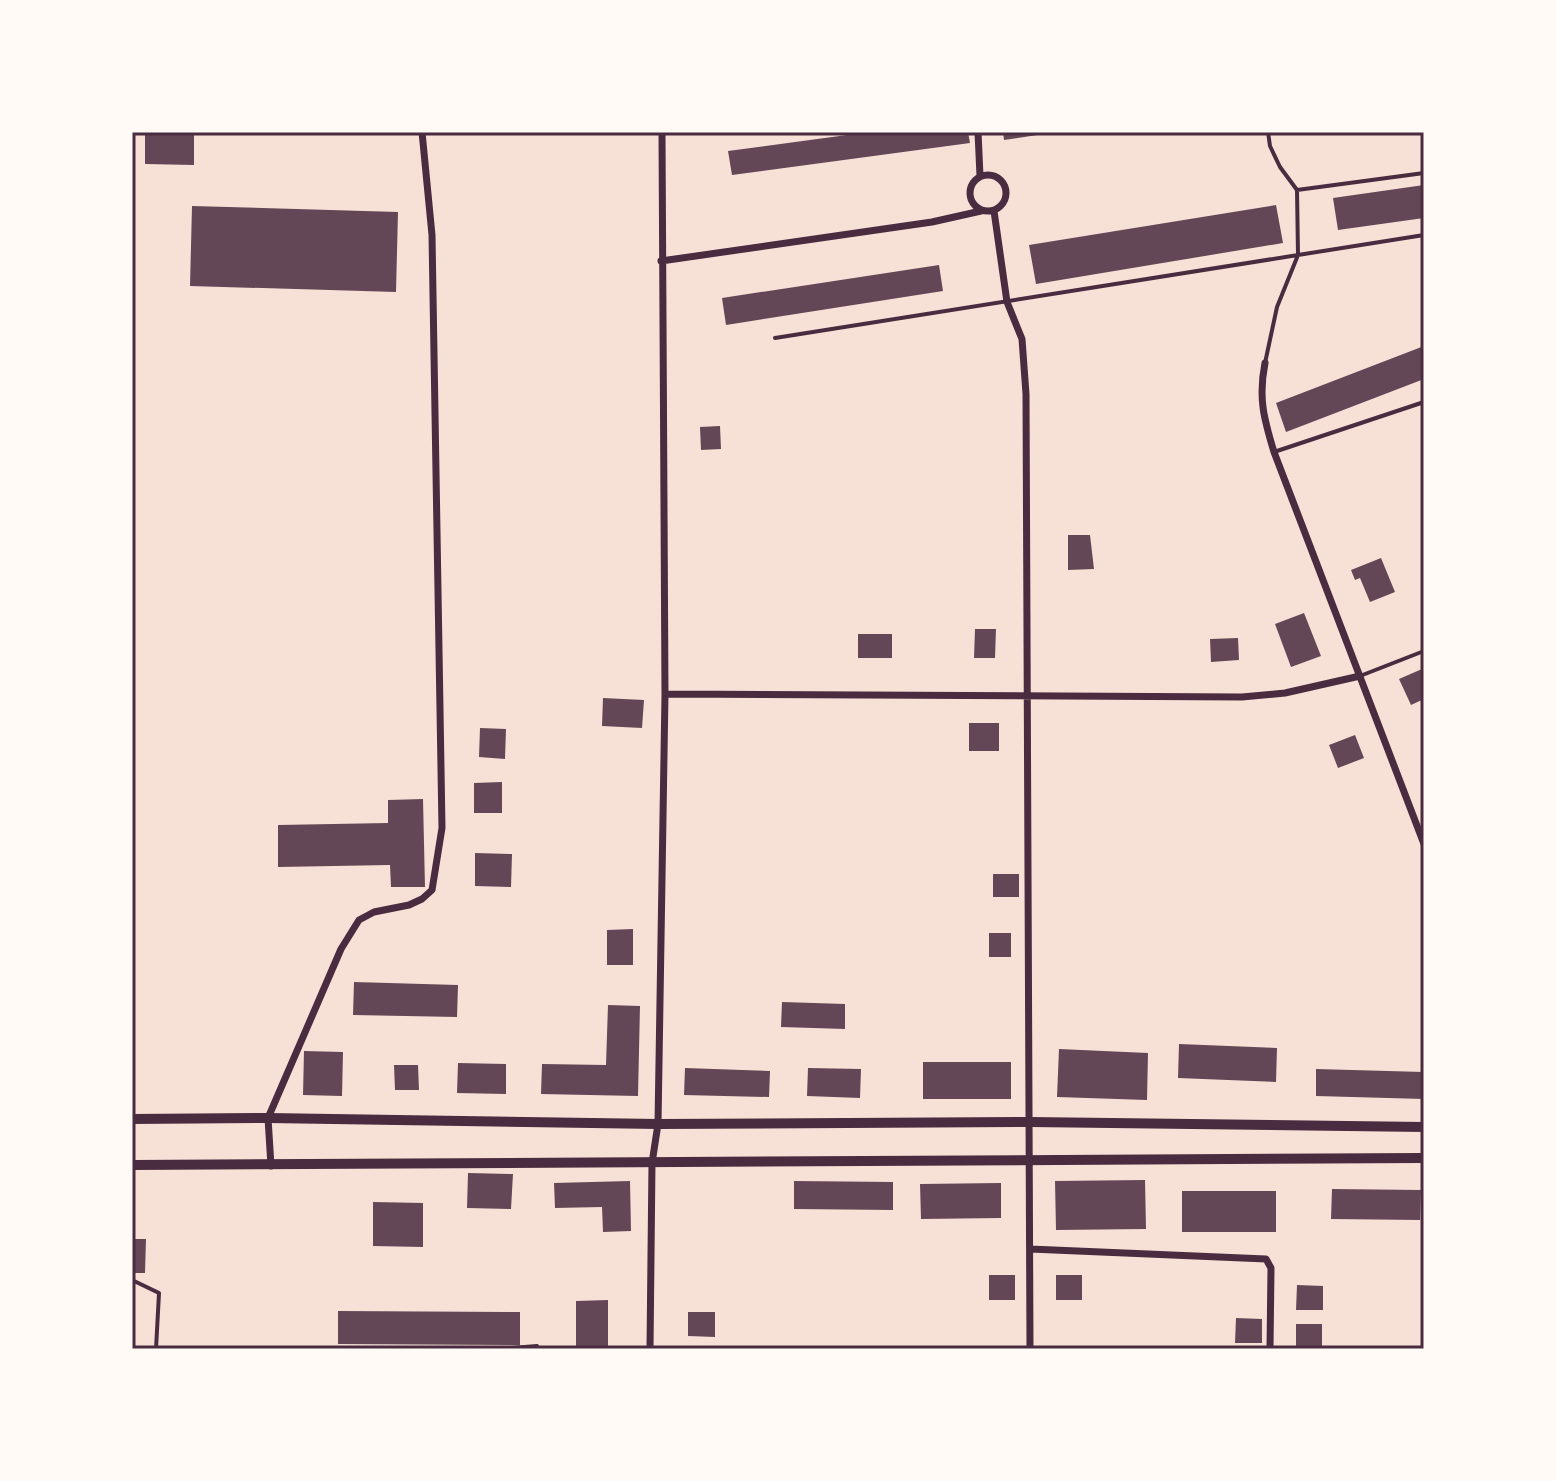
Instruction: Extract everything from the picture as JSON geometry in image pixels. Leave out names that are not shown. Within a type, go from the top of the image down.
[{"type":"main road","points":[[132,1119],[658,1124],[1030,1122],[1424,1127]]},
{"type":"main road","points":[[132,1165],[1424,1158]]},
{"type":"street","points":[[271,1166],[268,1118],[312,1011],[347,939],[359,920],[374,912],[409,905],[432,890],[442,828],[432,235],[422,132]]},
{"type":"street","points":[[650,1349],[652,1163],[658,1124],[665,694],[662,132]]},
{"type":"street","points":[[978,132],[980,176]]},
{"type":"street","points":[[661,261],[994,211],[1002,205],[1006,196],[1005,186],[999,178],[980,176],[973,182],[969,190],[971,203],[981,211]]},
{"type":"street","points":[[994,211],[1007,302],[1022,339],[1026,394],[1030,1349]]},
{"type":"street","points":[[1265,363],[1261,385],[1262,410],[1274,452],[1424,844]]},
{"type":"street","points":[[665,694],[1242,697],[1285,693],[1360,676]]},
{"type":"street","points":[[1030,1249],[1266,1259],[1271,1268],[1270,1349]]},
{"type":"lane","points":[[716,132],[732,132]]},
{"type":"lane","points":[[1265,363],[1277,307],[1298,255],[1297,190],[1280,167],[1270,146],[1268,132]]},
{"type":"lane","points":[[1297,190],[1424,173]]},
{"type":"lane","points":[[775,338],[1424,235]]},
{"type":"lane","points":[[1274,452],[1424,402]]},
{"type":"lane","points":[[1360,676],[1424,651]]},
{"type":"lane","points":[[132,1280],[159,1293],[156,1349]]},
{"type":"lane","points":[[498,1349],[537,1346],[537,1349]]},
{"type":"building","points":[[145,132],[194,132],[194,165],[145,164]]},
{"type":"building","points":[[869,132],[968,132],[970,143],[732,175],[728,151]]},
{"type":"building","points":[[1003,132],[1044,132],[1044,134],[1004,140]]},
{"type":"building","points":[[1424,185],[1424,218],[1338,230],[1333,198]]},
{"type":"building","points":[[1276,205],[1283,243],[1036,284],[1029,245]]},
{"type":"building","points":[[192,206],[398,212],[396,292],[190,286]]},
{"type":"building","points":[[939,265],[943,291],[726,325],[722,298]]},
{"type":"building","points":[[1424,346],[1424,379],[1286,432],[1276,403]]},
{"type":"building","points":[[720,426],[721,449],[701,450],[700,427]]},
{"type":"building","points":[[1068,535],[1090,535],[1094,569],[1068,570]]},
{"type":"building","points":[[1381,558],[1395,592],[1370,602],[1360,578],[1355,580],[1351,570]]},
{"type":"building","points":[[1304,613],[1321,656],[1291,667],[1275,624]]},
{"type":"building","points":[[975,629],[996,629],[995,658],[974,658]]},
{"type":"building","points":[[858,634],[892,634],[892,658],[858,658]]},
{"type":"building","points":[[1238,638],[1239,660],[1211,662],[1210,639]]},
{"type":"building","points":[[1422,669],[1424,699],[1411,705],[1399,679]]},
{"type":"building","points":[[603,698],[644,700],[642,728],[602,726]]},
{"type":"building","points":[[969,723],[999,723],[999,751],[969,751]]},
{"type":"building","points":[[480,728],[506,729],[505,759],[479,757]]},
{"type":"building","points":[[1355,735],[1364,758],[1338,768],[1329,745]]},
{"type":"building","points":[[502,782],[502,813],[474,813],[474,783]]},
{"type":"building","points":[[423,799],[425,887],[391,887],[390,865],[278,867],[278,825],[388,823],[388,800]]},
{"type":"building","points":[[475,853],[512,854],[511,887],[475,886]]},
{"type":"building","points":[[993,874],[1019,874],[1019,897],[993,897]]},
{"type":"building","points":[[633,929],[633,965],[607,965],[607,930]]},
{"type":"building","points":[[989,933],[1011,933],[1011,957],[989,957]]},
{"type":"building","points":[[354,982],[458,985],[457,1017],[353,1015]]},
{"type":"building","points":[[782,1002],[845,1004],[845,1029],[781,1027]]},
{"type":"building","points":[[608,1005],[640,1006],[638,1096],[541,1094],[542,1064],[606,1065]]},
{"type":"building","points":[[1179,1044],[1277,1048],[1276,1082],[1178,1078]]},
{"type":"building","points":[[1059,1049],[1148,1053],[1147,1100],[1057,1097]]},
{"type":"building","points":[[304,1051],[343,1052],[342,1096],[303,1095]]},
{"type":"building","points":[[923,1062],[1011,1062],[1011,1099],[923,1099]]},
{"type":"building","points":[[458,1063],[506,1064],[506,1094],[457,1093]]},
{"type":"building","points":[[394,1065],[418,1065],[419,1090],[395,1090]]},
{"type":"building","points":[[685,1068],[770,1071],[769,1097],[684,1095]]},
{"type":"building","points":[[808,1068],[861,1069],[860,1098],[807,1096]]},
{"type":"building","points":[[1316,1069],[1424,1072],[1424,1099],[1316,1096]]},
{"type":"building","points":[[468,1173],[513,1174],[511,1209],[467,1208]]},
{"type":"building","points":[[1145,1180],[1146,1229],[1056,1230],[1055,1181]]},
{"type":"building","points":[[630,1181],[631,1231],[603,1232],[602,1207],[555,1208],[554,1183]]},
{"type":"building","points":[[794,1181],[893,1182],[893,1210],[794,1209]]},
{"type":"building","points":[[1001,1183],[1001,1218],[921,1219],[920,1184]]},
{"type":"building","points":[[1332,1189],[1421,1190],[1420,1220],[1331,1219]]},
{"type":"building","points":[[1182,1191],[1276,1191],[1276,1232],[1182,1232]]},
{"type":"building","points":[[373,1202],[423,1203],[423,1247],[373,1246]]},
{"type":"building","points":[[132,1239],[146,1239],[145,1273],[132,1273]]},
{"type":"building","points":[[989,1275],[1015,1275],[1015,1300],[989,1300]]},
{"type":"building","points":[[1056,1275],[1082,1275],[1082,1300],[1056,1300]]},
{"type":"building","points":[[1297,1285],[1323,1286],[1323,1310],[1296,1310]]},
{"type":"building","points":[[608,1300],[608,1349],[576,1349],[576,1301]]},
{"type":"building","points":[[338,1311],[520,1312],[520,1345],[338,1344]]},
{"type":"building","points":[[688,1312],[715,1312],[715,1337],[688,1336]]},
{"type":"building","points":[[1236,1318],[1262,1319],[1262,1343],[1235,1343]]},
{"type":"building","points":[[1296,1324],[1322,1324],[1322,1349],[1296,1348]]}]
